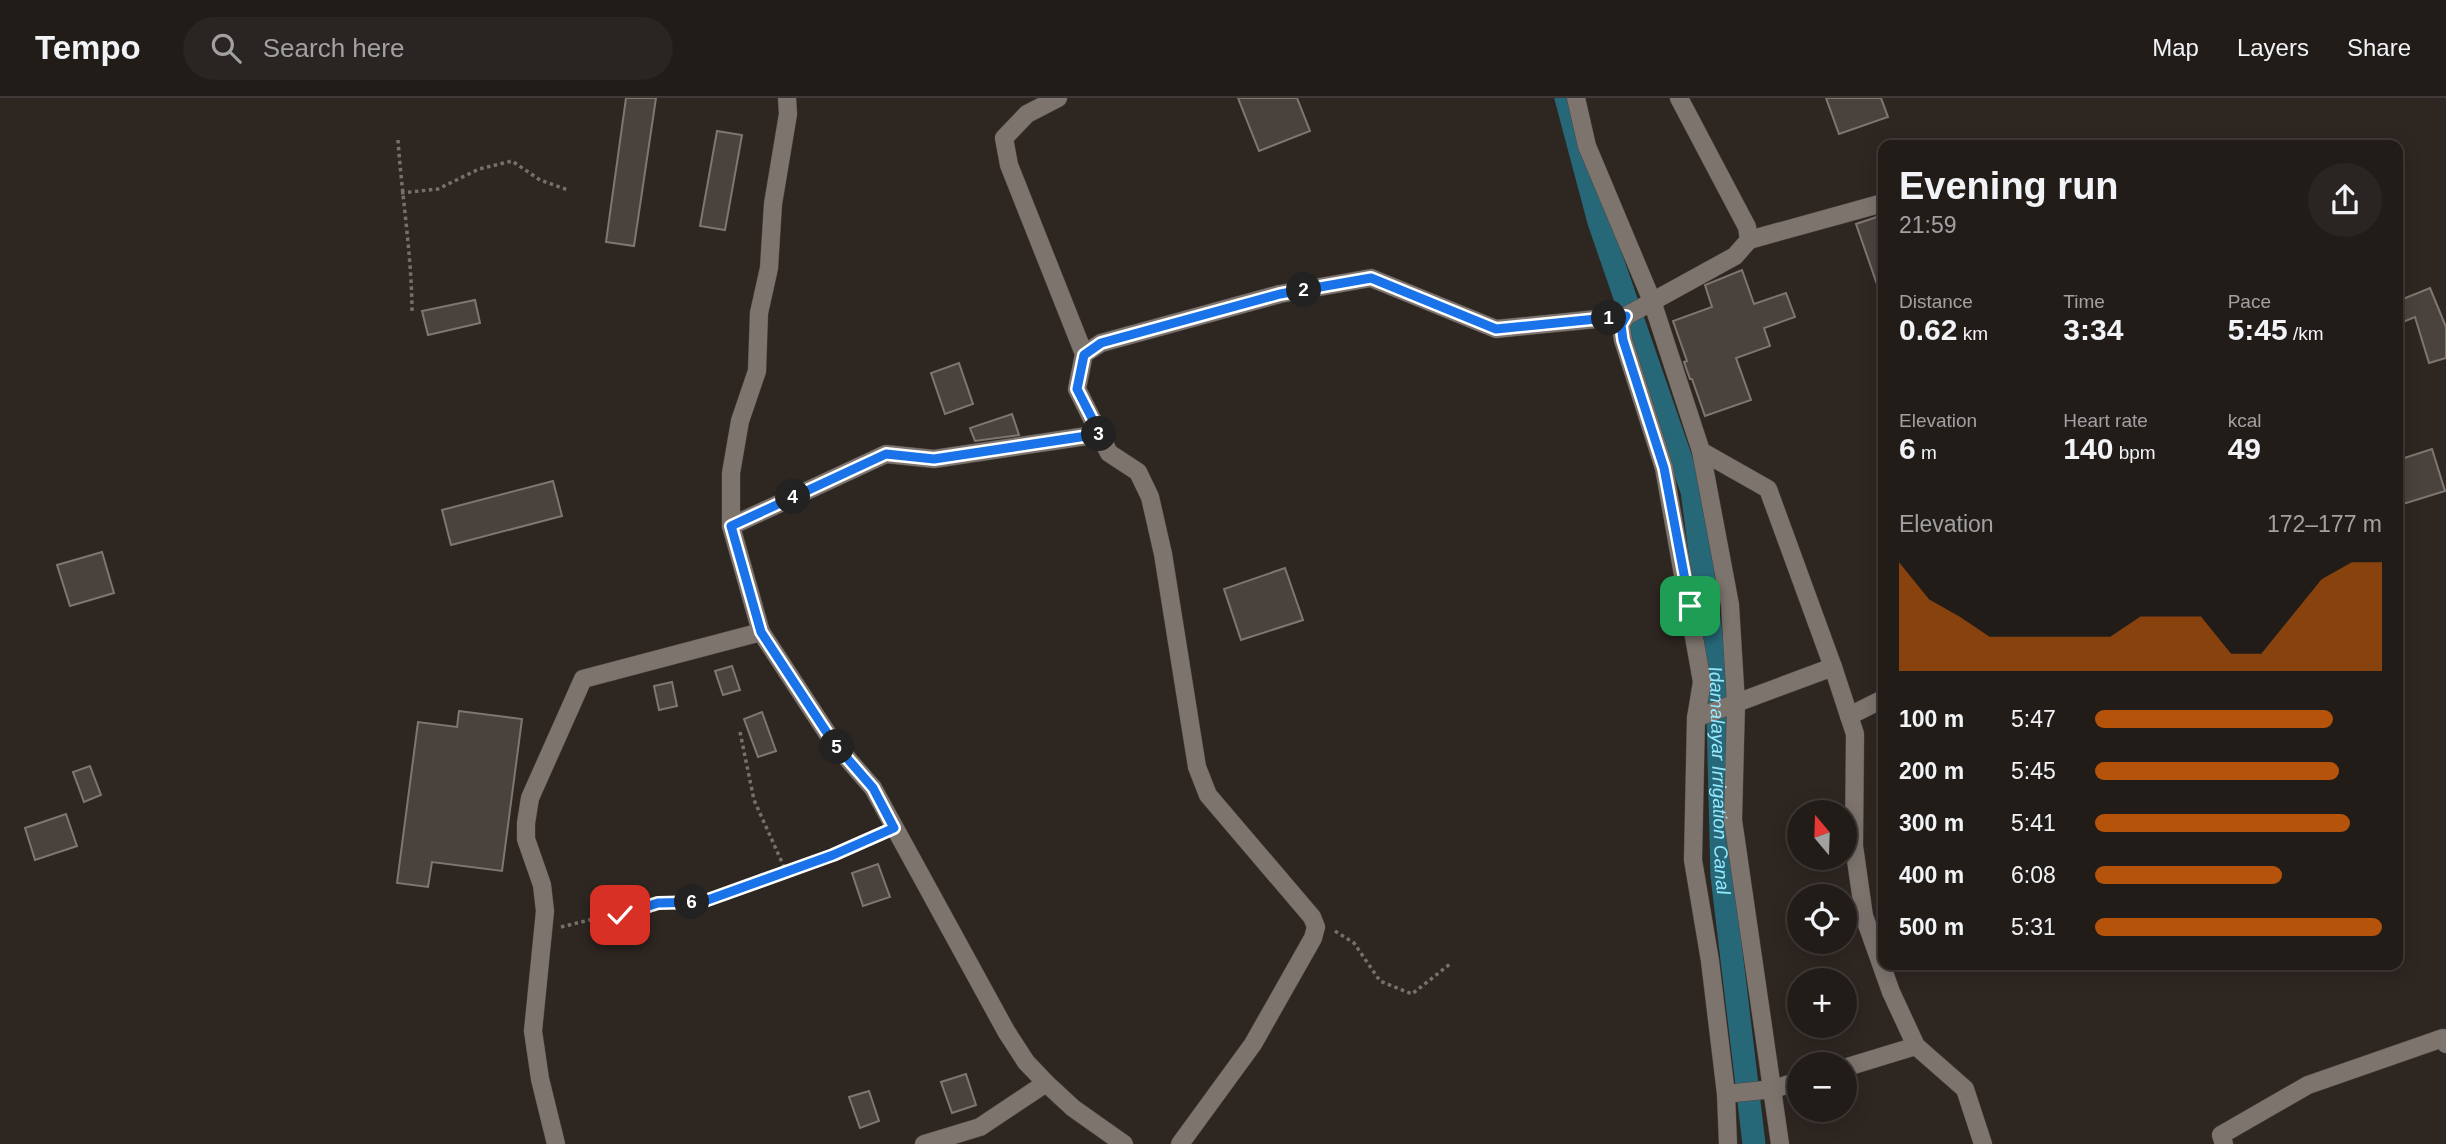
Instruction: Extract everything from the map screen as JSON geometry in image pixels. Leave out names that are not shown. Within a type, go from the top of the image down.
[{"type":"street","points":[[787,98],[788,114],[773,204],[769,268],[759,313],[757,370],[740,421],[731,473],[731,526],[761,632],[833,742],[873,788],[1006,1031],[1026,1062],[1073,1108],[1124,1144]]},
{"type":"street","points":[[1058,98],[1027,114],[1004,138],[1009,165],[1084,355],[1077,389],[1109,453],[1138,472],[1150,497],[1163,554],[1197,767],[1208,795],[1312,917],[1316,927],[1313,938],[1253,1044],[1180,1144]]},
{"type":"street","points":[[1576,98],[1587,146],[1652,301],[1701,451],[1730,605],[1736,703],[1733,820],[1780,1144]]},
{"type":"street","points":[[1679,98],[1747,227],[1749,240]]},
{"type":"street","points":[[1084,355],[1101,343],[1280,294],[1371,278],[1496,329],[1626,316],[1735,256],[1749,240],[1878,203]]},
{"type":"street","points":[[1626,316],[1621,325],[1623,340],[1664,468],[1702,682],[1696,718],[1693,860],[1710,961],[1726,1094],[1728,1144]]},
{"type":"street","points":[[731,526],[886,454],[934,459],[1100,434]]},
{"type":"street","points":[[1701,451],[1768,489],[1833,667],[1855,734],[1854,846],[1864,916],[1878,955]]},
{"type":"street","points":[[555,1144],[540,1079],[533,1031],[545,911],[542,885],[526,839],[530,798],[583,679],[761,632]]},
{"type":"street","points":[[1696,718],[1833,667]]},
{"type":"street","points":[[1849,716],[1878,702]]},
{"type":"street","points":[[1883,970],[1916,1046],[1965,1089],[1983,1144]]},
{"type":"street","points":[[2224,1144],[2221,1135],[2308,1085],[2443,1038],[2446,1044]]},
{"type":"street","points":[[1857,1064],[1916,1046]]},
{"type":"street","points":[[924,1144],[980,1127],[1046,1083]]},
{"type":"street","points":[[1726,1094],[1787,1085]]},
{"type":"path","points":[[398,140],[401,192],[412,267],[412,314]]},
{"type":"path","points":[[401,192],[438,189],[479,169],[512,161],[540,180],[568,190]]},
{"type":"path","points":[[740,732],[754,800],[785,870]]},
{"type":"path","points":[[542,931],[658,903],[702,902],[833,855],[894,828]]},
{"type":"path","points":[[1312,917],[1354,943],[1380,981],[1412,994],[1450,964]]},
{"type":"building","points":[[626,98],[656,98],[634,246],[606,242]]},
{"type":"building","points":[[1238,98],[1297,98],[1310,131],[1259,151]]},
{"type":"building","points":[[1826,98],[1881,98],[1888,117],[1839,134]]},
{"type":"building","points":[[717,131],[742,135],[725,230],[700,226]]},
{"type":"building","points":[[1878,217],[1878,287],[1856,224]]},
{"type":"building","points":[[1742,270],[1754,304],[1786,293],[1795,317],[1764,328],[1770,346],[1736,358],[1751,400],[1705,416],[1684,362],[1687,361],[1673,321],[1712,307],[1705,285]]},
{"type":"building","points":[[2430,288],[2446,327],[2446,358],[2429,363],[2415,317],[2403,322],[2403,299]]},
{"type":"building","points":[[475,300],[480,323],[428,335],[422,311]]},
{"type":"building","points":[[959,363],[973,404],[945,414],[931,373]]},
{"type":"building","points":[[1012,414],[1019,435],[975,441],[970,428]]},
{"type":"building","points":[[2432,449],[2445,491],[2403,504],[2403,458]]},
{"type":"building","points":[[553,481],[562,516],[451,545],[442,510]]},
{"type":"building","points":[[102,552],[114,593],[70,606],[57,565]]},
{"type":"building","points":[[1285,568],[1303,620],[1241,640],[1224,589]]},
{"type":"building","points":[[732,666],[740,690],[723,695],[715,671]]},
{"type":"building","points":[[672,682],[677,706],[659,710],[654,686]]},
{"type":"building","points":[[459,711],[522,719],[502,871],[432,862],[428,887],[397,883],[418,722],[457,727]]},
{"type":"building","points":[[762,712],[776,751],[758,757],[744,719]]},
{"type":"building","points":[[90,766],[101,795],[84,802],[73,772]]},
{"type":"building","points":[[66,814],[77,846],[35,860],[25,828]]},
{"type":"building","points":[[878,864],[890,897],[863,906],[852,873]]},
{"type":"building","points":[[966,1074],[976,1105],[952,1113],[941,1082]]},
{"type":"building","points":[[869,1091],[879,1121],[860,1128],[849,1097]]},
{"type":"waterway","name":"Idamalayar Irrigation Canal","points":[[1566,98],[1599,222],[1692,491],[1717,679],[1722,876],[1754,1144]]},
{"type":"route","points":[[620,915],[658,903],[702,902],[747,883],[833,855],[894,828],[873,788],[833,742],[761,632],[731,526],[886,454],[934,459],[1100,434],[1077,389],[1084,355],[1101,343],[1280,294],[1371,278],[1496,329],[1626,316],[1621,325],[1623,340],[1657,439],[1690,606]]}]
